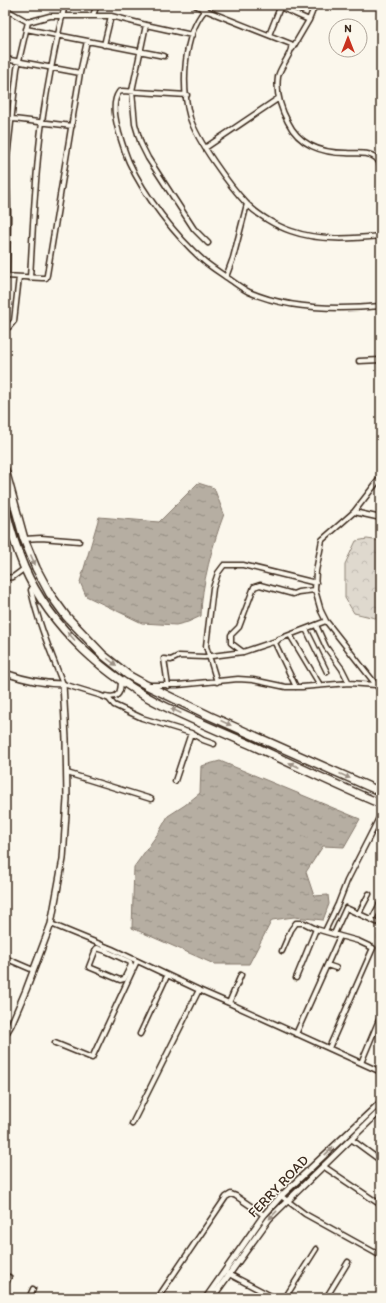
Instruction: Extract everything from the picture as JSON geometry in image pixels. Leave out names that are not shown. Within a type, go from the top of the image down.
[{"type":"highway","points":[[5,470],[24,539],[36,568],[50,594],[66,616],[103,655],[128,675],[146,685],[210,716],[381,792]]},
{"type":"highway","points":[[5,507],[13,539],[24,568],[34,587],[58,622],[99,664],[121,680],[165,706],[381,804]]},
{"type":"street","points":[[30,278],[37,171],[42,123],[51,68],[65,5]]},
{"type":"street","points":[[93,15],[97,5]]},
{"type":"street","points":[[195,5],[291,44],[292,50]]},
{"type":"street","points":[[207,5],[192,34],[186,60],[187,95],[190,118],[205,148],[231,185],[247,204],[270,221],[291,231],[312,236],[338,239],[381,236]]},
{"type":"street","points":[[315,5],[309,20],[278,76],[279,98],[288,123],[299,139],[309,146],[323,151],[367,154],[376,158],[381,166]]},
{"type":"street","points":[[269,35],[281,6],[309,20]]},
{"type":"street","points":[[5,9],[28,22],[50,16],[111,16],[146,26],[192,34]]},
{"type":"street","points":[[104,45],[111,16]]},
{"type":"street","points":[[28,22],[18,62],[7,158],[8,246],[6,276],[46,278],[80,73],[87,41]]},
{"type":"street","points":[[146,26],[132,91],[135,124],[141,144],[148,158],[194,229],[208,243]]},
{"type":"street","points":[[26,29],[164,56]]},
{"type":"street","points":[[5,59],[80,73]]},
{"type":"street","points":[[187,95],[122,91],[118,92],[115,101],[116,122],[129,161],[139,181],[183,240],[205,262],[226,277],[247,291],[265,298],[320,308],[365,308],[381,306]]},
{"type":"street","points":[[205,148],[279,98]]},
{"type":"street","points":[[5,118],[72,126]]},
{"type":"street","points":[[226,277],[233,258],[247,204]]},
{"type":"street","points":[[5,238],[8,246]]},
{"type":"street","points":[[5,328],[10,327],[14,321],[18,277]]},
{"type":"street","points":[[359,361],[381,360]]},
{"type":"street","points":[[381,477],[379,485],[354,512],[322,540],[316,571],[315,590],[321,611],[326,621],[381,691]]},
{"type":"street","points":[[354,512],[381,518]]},
{"type":"street","points":[[24,539],[41,538],[79,541]]},
{"type":"street","points":[[216,682],[206,646],[213,588],[218,573],[224,565],[243,565],[316,583]]},
{"type":"street","points":[[5,578],[13,577],[24,568]]},
{"type":"street","points":[[243,652],[231,643],[231,635],[239,627],[254,587],[260,585],[293,594],[315,590]]},
{"type":"street","points":[[5,1035],[11,1025],[26,990],[51,924],[64,859],[68,799],[63,684],[46,641],[34,603],[31,590],[34,587]]},
{"type":"street","points":[[168,686],[164,659],[171,660],[179,656],[204,657],[243,652],[276,641],[326,621]]},
{"type":"street","points":[[316,625],[326,647],[342,669],[349,683]]},
{"type":"street","points":[[306,629],[327,672]]},
{"type":"street","points":[[290,635],[320,685]]},
{"type":"street","points":[[276,641],[276,645],[296,687]]},
{"type":"street","points":[[5,673],[26,681],[46,684],[63,684],[99,695],[109,699],[114,705],[142,718],[191,733],[214,744]]},
{"type":"street","points":[[146,685],[168,686],[238,679],[253,680],[278,686],[296,687],[349,683],[376,685]]},
{"type":"street","points":[[99,695],[109,697],[120,694],[121,680]]},
{"type":"street","points":[[175,780],[191,733]]},
{"type":"street","points":[[67,773],[152,799]]},
{"type":"street","points":[[326,931],[347,881],[381,814]]},
{"type":"street","points":[[359,913],[369,894]]},
{"type":"street","points":[[372,919],[381,902]]},
{"type":"street","points":[[334,934],[346,908],[381,924]]},
{"type":"street","points":[[282,951],[291,930],[296,923],[304,923],[316,929],[358,941],[373,948],[329,1048]]},
{"type":"street","points":[[51,924],[130,960],[137,961],[167,976],[381,1072]]},
{"type":"street","points":[[296,978],[316,929]]},
{"type":"street","points":[[296,1034],[340,936]]},
{"type":"street","points":[[106,949],[96,949],[89,965],[90,968],[122,980],[137,961]]},
{"type":"street","points":[[5,958],[33,970]]},
{"type":"street","points":[[55,1043],[92,1058],[131,969],[130,960]]},
{"type":"street","points":[[327,965],[336,968]]},
{"type":"street","points":[[229,1003],[241,975]]},
{"type":"street","points":[[140,1034],[167,976]]},
{"type":"street","points":[[132,1124],[199,990]]},
{"type":"street","points":[[361,1063],[381,1015]]},
{"type":"street","name":"FERRY ROAD","points":[[212,1298],[264,1215],[281,1196],[381,1102]]},
{"type":"street","name":"FERRY ROAD","points":[[206,1298],[269,1219],[286,1201],[380,1113]]},
{"type":"street","points":[[351,1139],[381,1161]]},
{"type":"street","points":[[323,1166],[381,1204]]},
{"type":"street","points":[[160,1298],[161,1293],[226,1197],[231,1194],[236,1196],[264,1215]]},
{"type":"street","points":[[281,1196],[305,1214],[381,1256]]},
{"type":"street","points":[[285,1298],[316,1249]]},
{"type":"street","points":[[326,1298],[348,1262]]},
{"type":"street","points":[[227,1273],[275,1298]]},
{"type":"street","points":[[5,1286],[9,1277]]},
{"type":"street","points":[[29,1298],[33,1289]]},
{"type":"green space","points":[[367,539],[381,541],[381,616],[375,618],[354,613],[345,598],[345,564],[356,541]]},
{"type":"water","points":[[198,483],[214,488],[224,514],[205,578],[201,616],[188,622],[176,625],[142,623],[86,596],[80,582],[99,517],[159,522]]},
{"type":"water","points":[[220,761],[360,819],[344,847],[323,846],[306,872],[314,896],[328,895],[329,904],[323,920],[294,917],[272,920],[249,964],[214,964],[132,928],[134,867],[159,832],[168,816],[200,793],[201,766]]}]
